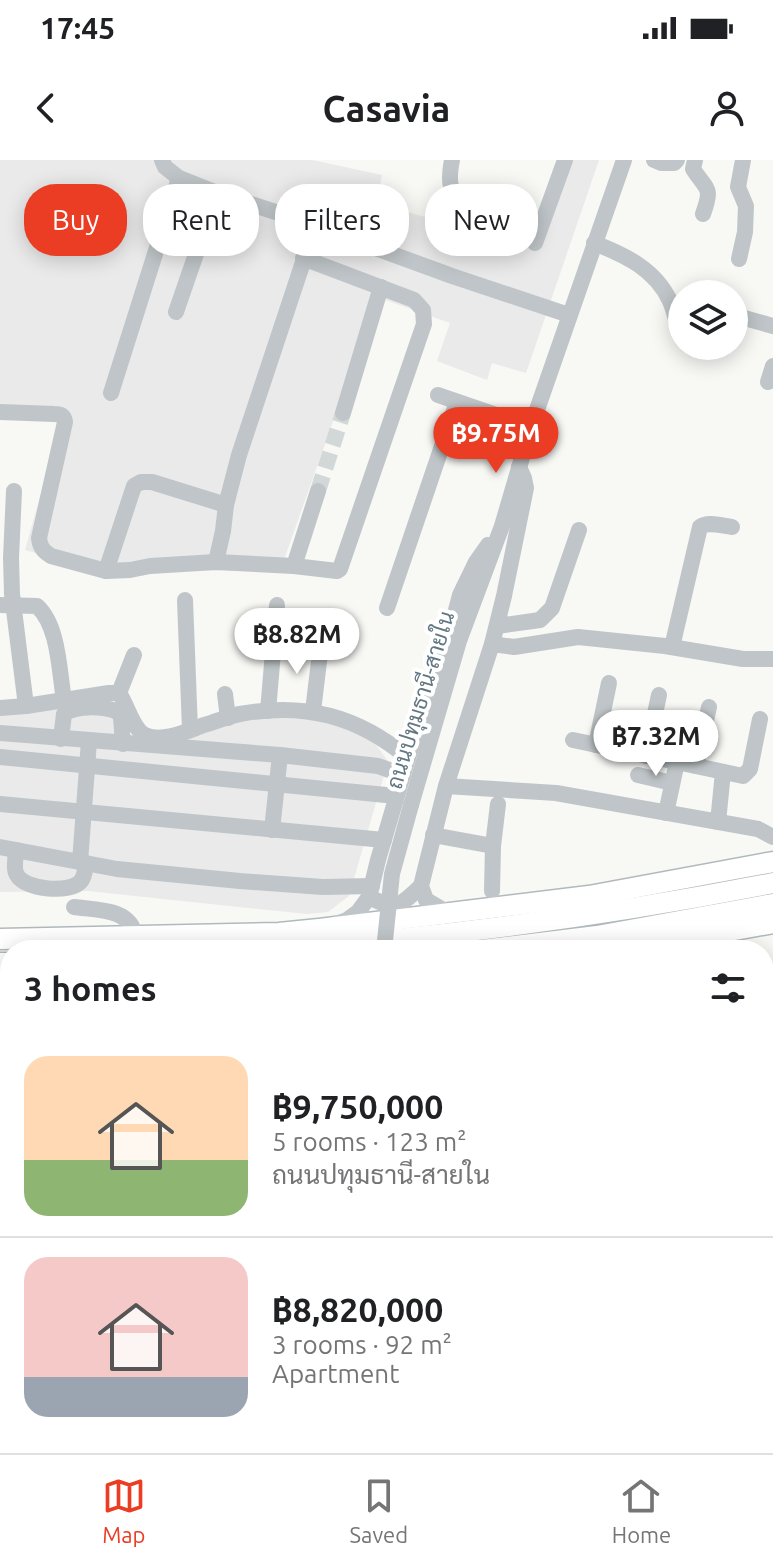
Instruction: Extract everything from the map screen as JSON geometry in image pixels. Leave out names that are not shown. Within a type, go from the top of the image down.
[{"type":"main road","points":[[282,940],[319,929],[589,896],[773,862]]},
{"type":"main road","points":[[715,874],[772,890]]},
{"type":"main road","points":[[304,940],[452,934],[772,890]]},
{"type":"main road","points":[[564,940],[597,936],[772,890]]},
{"type":"main road","points":[[681,940],[773,923]]},
{"type":"main road","points":[[0,939],[135,936],[250,940]]},
{"type":"street","points":[[162,160],[165,167],[179,178],[194,184]]},
{"type":"street","points":[[450,184],[452,160]]},
{"type":"street","points":[[538,235],[565,160]]},
{"type":"street","name":"ถนนปทุมธานี-สายใน","points":[[385,940],[404,800],[502,526],[531,427],[624,160]]},
{"type":"street","points":[[654,160],[674,163],[677,160]]},
{"type":"street","points":[[695,160],[693,169],[707,186],[709,194],[703,214]]},
{"type":"street","points":[[739,259],[745,232],[746,206],[738,187],[743,160]]},
{"type":"street","points":[[111,393],[179,178]]},
{"type":"street","points":[[594,243],[627,256],[650,273],[668,298]]},
{"type":"street","points":[[176,312],[195,256]]},
{"type":"street","points":[[397,256],[569,315]]},
{"type":"street","points":[[0,412],[64,417],[59,455],[39,538],[44,552],[51,556],[106,571],[216,562],[337,571],[424,324],[423,310],[414,300],[303,258],[239,455],[216,562]]},
{"type":"street","points":[[343,413],[381,287]]},
{"type":"street","points":[[748,319],[773,326]]},
{"type":"street","points":[[438,395],[531,427]]},
{"type":"street","points":[[387,608],[457,402]]},
{"type":"street","name":"ถนนปทุมธานี-สายใน","points":[[421,886],[446,786],[497,626],[526,488],[519,467]]},
{"type":"street","points":[[106,571],[134,486],[141,482],[152,482],[226,505]]},
{"type":"street","points":[[14,491],[6,554],[7,605],[26,706]]},
{"type":"street","points":[[294,566],[318,491]]},
{"type":"street","points":[[672,647],[700,527],[703,524],[732,527]]},
{"type":"street","points":[[319,929],[347,920],[358,912],[371,891],[384,840],[404,800],[403,775],[460,595],[476,562],[502,526]]},
{"type":"street","points":[[497,626],[540,620],[552,608],[579,530]]},
{"type":"street","points":[[185,600],[190,730]]},
{"type":"street","points":[[7,605],[37,606],[45,614],[54,639],[64,700]]},
{"type":"street","points":[[268,711],[277,605]]},
{"type":"street","points":[[492,644],[514,647],[578,637],[672,647],[743,659],[773,659]]},
{"type":"street","points":[[313,711],[321,645]]},
{"type":"street","points":[[134,655],[119,693],[139,732],[148,737],[162,738],[239,714],[313,711],[369,730],[408,758]]},
{"type":"street","points":[[596,745],[609,683]]},
{"type":"street","points":[[0,708],[119,693]]},
{"type":"street","points":[[225,694],[228,718]]},
{"type":"street","points":[[646,756],[659,695]]},
{"type":"street","points":[[696,766],[709,707]]},
{"type":"street","points":[[61,739],[64,714],[70,709],[101,708],[118,712],[123,744]]},
{"type":"street","points":[[573,740],[743,776],[750,769],[760,719]]},
{"type":"street","points":[[0,733],[280,755],[378,766],[403,775]]},
{"type":"street","points":[[89,741],[83,812],[83,862],[84,876],[73,887],[52,889],[31,886],[15,872],[8,848],[83,862],[117,869],[371,891],[386,906],[407,899],[421,886],[426,900],[450,914]]},
{"type":"street","points":[[272,830],[280,755]]},
{"type":"street","points":[[0,757],[277,783],[404,800]]},
{"type":"street","points":[[666,813],[677,762]]},
{"type":"street","points":[[718,822],[723,772]]},
{"type":"street","points":[[638,775],[672,783]]},
{"type":"street","points":[[446,786],[556,793],[758,829],[773,837]]},
{"type":"street","points":[[0,804],[384,840]]},
{"type":"street","points":[[492,891],[498,804]]},
{"type":"street","points":[[433,835],[493,846]]},
{"type":"street","points":[[74,907],[117,914],[134,926],[135,936]]},
{"type":"shaded area","points":[[0,160],[312,160],[382,175],[380,184],[275,184],[275,256],[409,256],[409,212],[425,217],[425,256],[538,256],[538,229],[564,160],[599,160],[526,373],[492,363],[487,380],[437,361],[450,323],[377,297],[280,571],[135,569],[121,576],[25,550],[62,418],[0,416]]},
{"type":"shaded area","points":[[110,699],[119,706],[128,740],[237,720],[306,715],[368,734],[388,761],[349,896],[328,912],[307,914],[88,891],[0,892],[0,709]]},
{"type":"tunnel","points":[[318,491],[343,413]]}]
